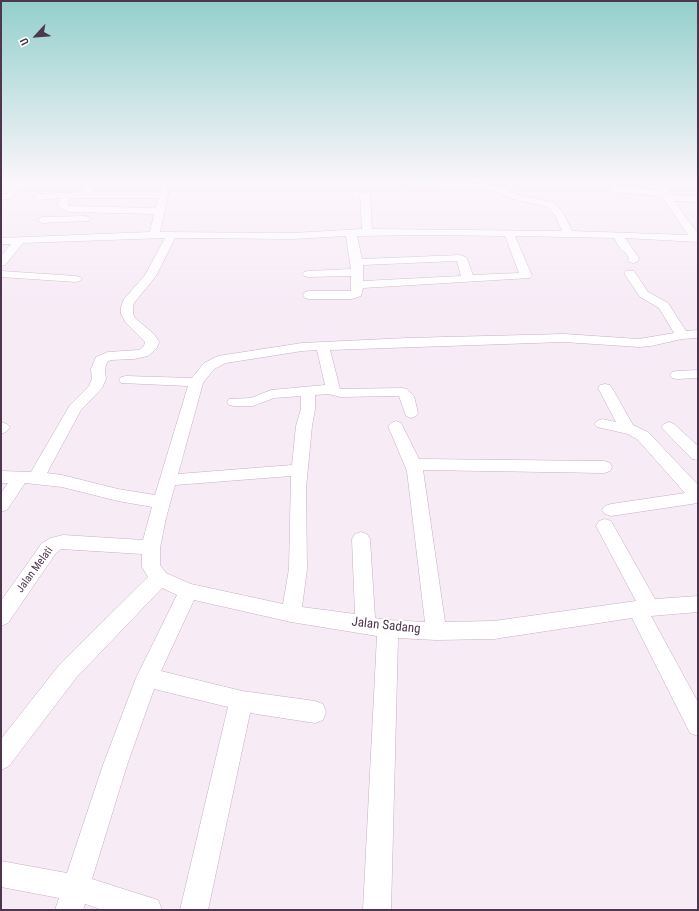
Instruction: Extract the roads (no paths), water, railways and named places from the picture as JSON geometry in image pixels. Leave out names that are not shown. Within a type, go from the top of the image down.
[{"type":"street","points":[[1,263],[19,241],[38,227],[65,224]]},
{"type":"street","points":[[154,235],[157,224]]},
{"type":"street","points":[[367,224],[367,232]]},
{"type":"street","points":[[564,224],[568,233]]},
{"type":"street","points":[[686,224],[697,239]]},
{"type":"street","points":[[38,227],[154,235],[293,236],[367,232],[568,233],[697,239]]},
{"type":"street","points":[[309,295],[356,294],[357,267],[351,233]]},
{"type":"street","points":[[357,285],[526,276],[508,233]]},
{"type":"street","points":[[1,506],[28,478],[75,408],[95,388],[99,379],[98,369],[102,360],[108,356],[134,355],[143,353],[150,348],[152,342],[149,336],[130,320],[127,314],[127,307],[128,302],[145,282],[172,235]]},
{"type":"street","points":[[618,235],[625,248],[629,250],[634,258],[633,260]]},
{"type":"street","points":[[1,241],[19,241]]},
{"type":"street","points":[[308,274],[357,267],[460,258],[462,259],[468,279]]},
{"type":"street","points":[[630,273],[644,294],[661,303],[692,336]]},
{"type":"street","points":[[1,274],[76,279]]},
{"type":"street","points":[[666,308],[679,308]]},
{"type":"street","points":[[1,758],[68,671],[159,578],[151,567],[151,548],[178,440],[196,382],[209,366],[223,359],[283,349],[323,346],[564,338],[639,343],[692,336]]},
{"type":"street","points":[[323,346],[335,392],[402,392],[407,396],[411,413]]},
{"type":"street","points":[[677,375],[698,374]]},
{"type":"street","points":[[126,380],[196,382]]},
{"type":"street","points":[[605,388],[626,429]]},
{"type":"street","points":[[234,402],[253,402],[271,394],[333,389]]},
{"type":"street","points":[[291,614],[298,569],[298,488],[304,426],[308,409],[308,391]]},
{"type":"street","points":[[602,424],[638,432],[698,497],[608,518],[643,608],[698,724]]},
{"type":"street","points":[[396,426],[413,464],[418,489],[436,631]]},
{"type":"street","points":[[669,427],[698,455]]},
{"type":"street","points":[[413,464],[604,467]]},
{"type":"street","points":[[169,480],[300,470]]},
{"type":"street","points":[[1,477],[62,481],[118,495],[162,502]]},
{"type":"street","points":[[361,539],[365,611],[364,624]]},
{"type":"street","name":"Jalan Melati","points":[[1,618],[49,548],[58,542],[151,548]]},
{"type":"street","name":"Jalan Sadang","points":[[159,578],[188,591],[291,614],[364,624],[388,629],[436,631],[494,630],[643,608],[698,604]]},
{"type":"street","points":[[73,899],[115,765],[147,678],[188,591]]},
{"type":"street","points":[[377,910],[388,629]]},
{"type":"street","points":[[147,678],[234,698],[241,701],[314,712]]},
{"type":"street","points":[[194,910],[241,701]]},
{"type":"street","points":[[1,874],[73,899],[148,910]]}]
